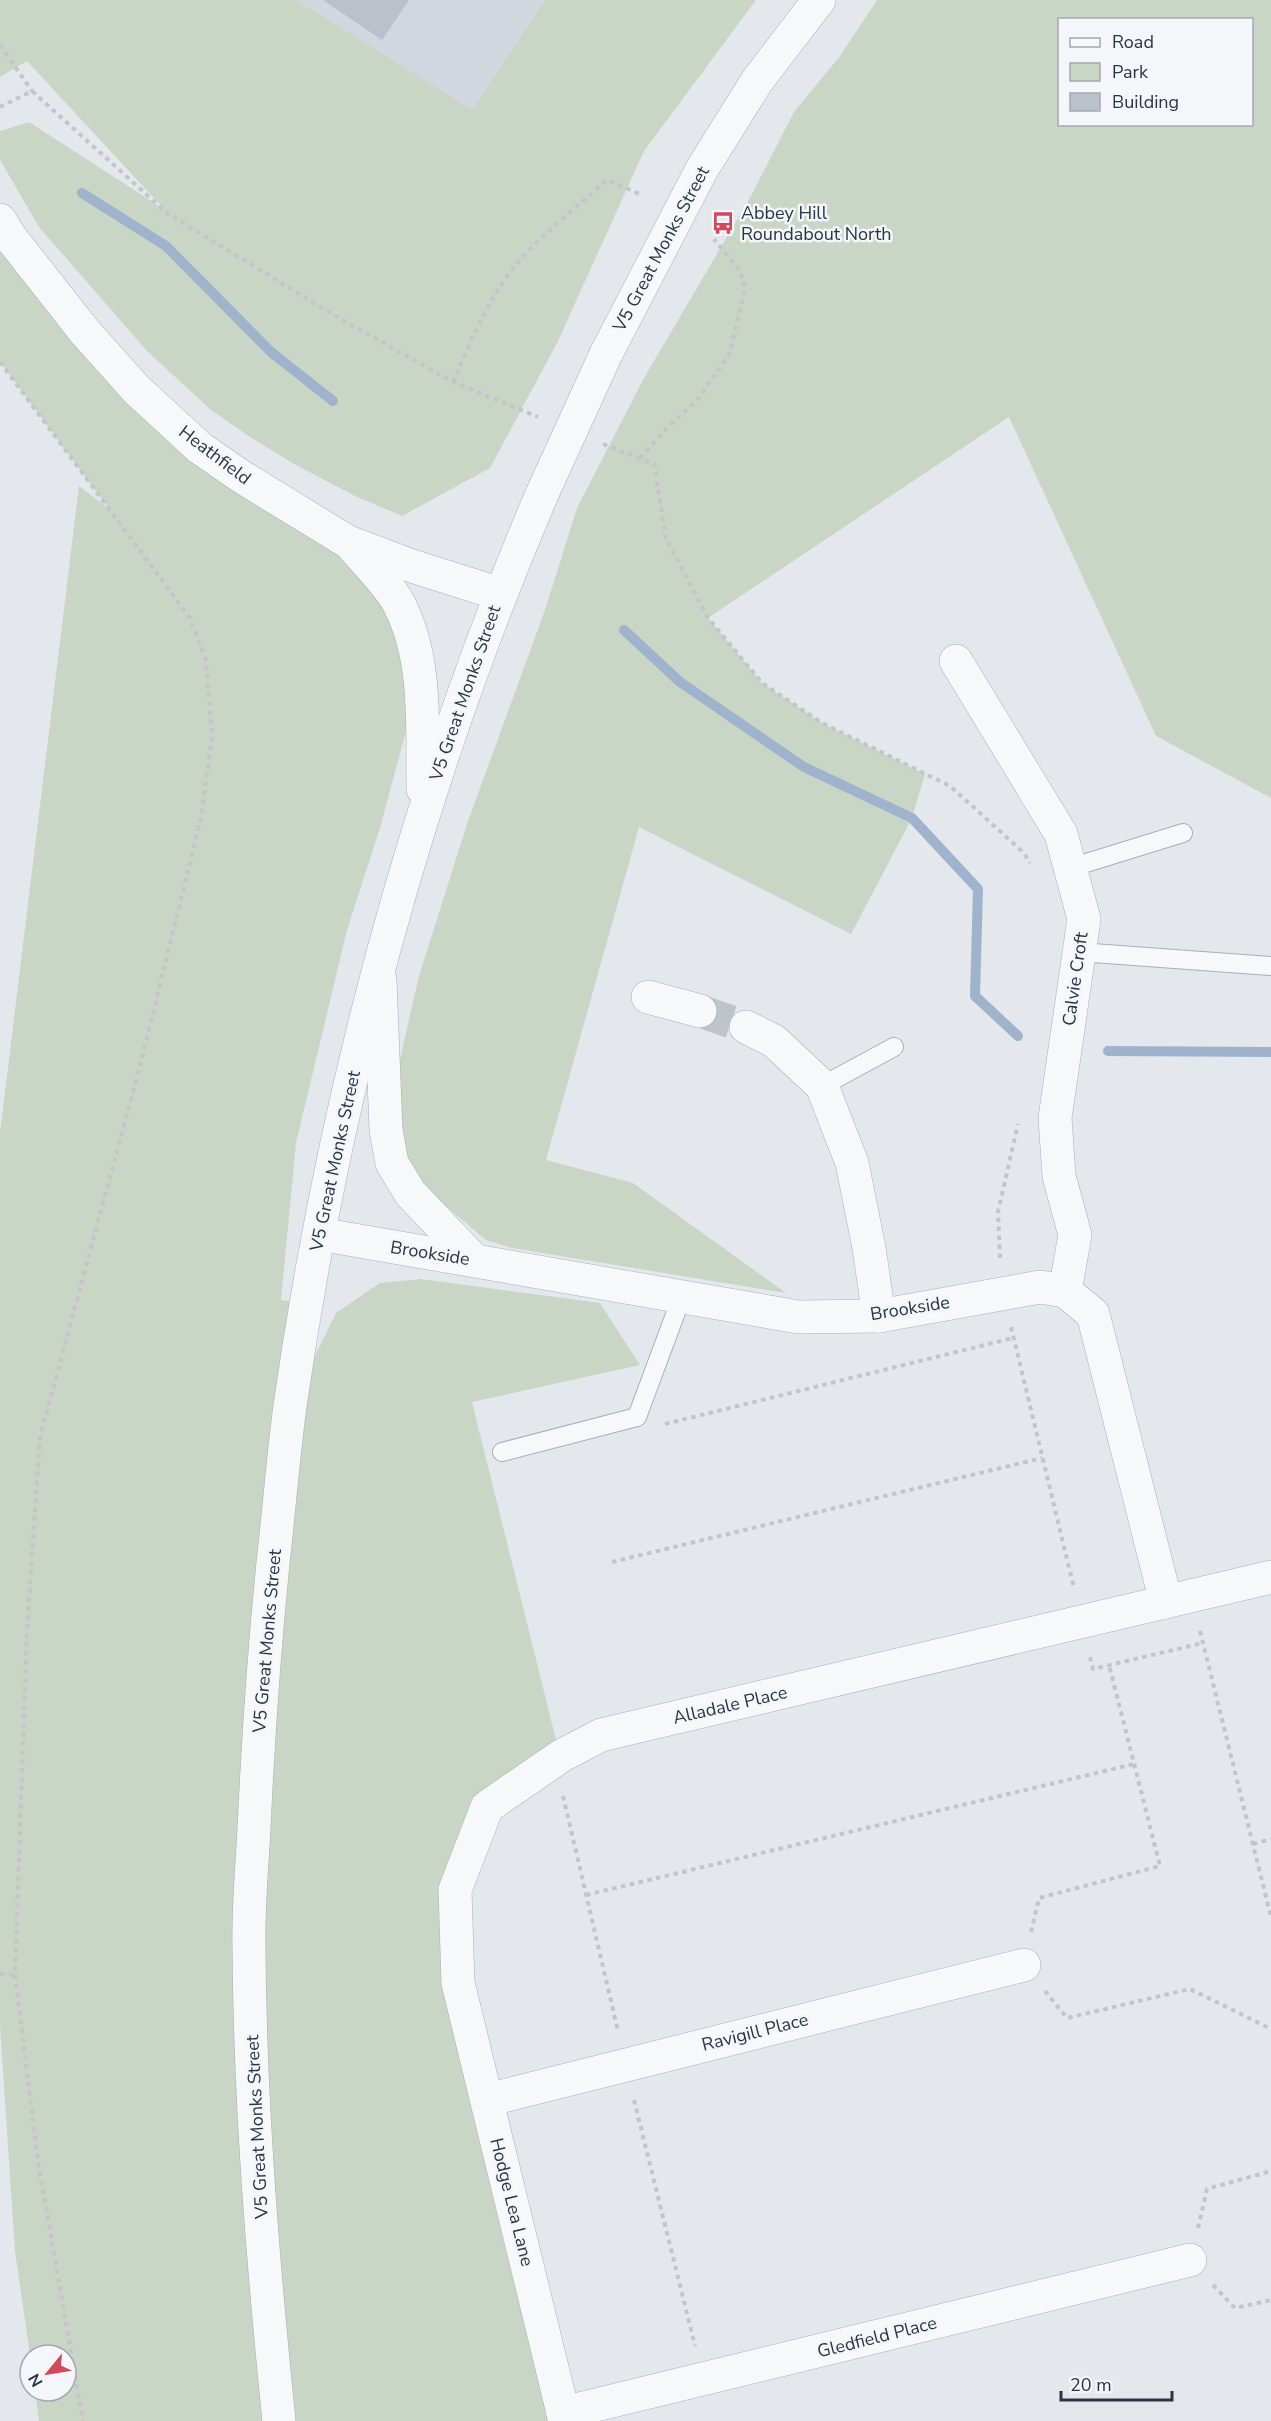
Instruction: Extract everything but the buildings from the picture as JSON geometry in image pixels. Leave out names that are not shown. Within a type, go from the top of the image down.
[{"type":"street","name":"V5 Great Monks Street","points":[[279,2421],[264,2262],[249,1944],[261,1683],[290,1407],[319,1234],[345,1105],[380,966],[424,812],[500,594],[542,494],[606,354],[702,169],[757,81],[819,0]]},
{"type":"street","name":"Heathfield","points":[[0,220],[11,238],[78,322],[136,389],[200,448],[253,484],[348,542],[409,565],[500,594]]},
{"type":"street","points":[[348,542],[398,603],[414,647],[421,689],[424,812]]},
{"type":"street","name":"Calvie Croft","points":[[956,660],[1061,834],[1084,919],[1055,1118],[1059,1176],[1075,1235],[1065,1291]]},
{"type":"street","points":[[380,966],[386,1130],[392,1162],[410,1193],[473,1259]]},
{"type":"street","points":[[648,996],[700,1011]]},
{"type":"street","points":[[746,1027],[774,1041],[822,1086],[852,1163],[869,1248],[879,1316]]},
{"type":"street","name":"Brookside","points":[[319,1234],[798,1317],[879,1316],[1001,1292],[1040,1287],[1065,1291]]},
{"type":"street","points":[[1065,1291],[1093,1314],[1179,1599],[1271,1576]]},
{"type":"street","name":"Alladale Place","points":[[458,1983],[455,1890],[488,1807],[561,1756],[601,1735],[1179,1599]]},
{"type":"street","name":"Ravigill Place","points":[[487,2100],[1024,1965]]},
{"type":"street","name":"Hodge Lea Lane","points":[[458,1983],[564,2417]]},
{"type":"street","name":"Gledfield Place","points":[[564,2417],[1190,2260]]},
{"type":"lane","points":[[1070,868],[1183,833]]},
{"type":"lane","points":[[1079,952],[1270,966]]},
{"type":"lane","points":[[822,1086],[894,1047]]},
{"type":"lane","points":[[502,1452],[637,1417],[682,1296]]},
{"type":"path","points":[[0,45],[32,91],[167,213],[332,314],[453,382],[541,418]]},
{"type":"path","points":[[0,107],[32,91]]},
{"type":"path","points":[[453,382],[487,309],[506,278],[544,238],[607,180],[642,195]]},
{"type":"path","points":[[640,458],[697,400],[729,355],[745,289],[740,271],[714,239]]},
{"type":"path","points":[[0,363],[190,618],[206,660],[212,736],[201,818],[139,1070],[40,1437],[27,1629],[15,1975],[38,2161],[83,2421]]},
{"type":"path","points":[[596,441],[654,464],[666,539],[708,618],[762,683],[822,723],[950,786],[1024,853],[1035,873]]},
{"type":"path","points":[[1018,1120],[998,1212],[1001,1292],[1093,1669],[1203,1643]]},
{"type":"path","points":[[637,1417],[644,1429],[1013,1338]]},
{"type":"path","points":[[612,1562],[1042,1458]]},
{"type":"path","points":[[1179,1599],[1203,1643],[1271,1917]]},
{"type":"path","points":[[1109,1665],[1160,1866],[1039,1898],[1024,1965],[1067,2018],[1190,1989],[1271,2029]]},
{"type":"path","points":[[586,1895],[1134,1764]]},
{"type":"path","points":[[1253,1844],[1271,1839]]},
{"type":"path","points":[[0,1974],[15,1975]]},
{"type":"shaded area","points":[[297,0],[545,0],[472,111]]},
{"type":"green space","points":[[0,0],[297,0],[472,110],[545,0],[756,0],[644,151],[558,341],[490,468],[402,516],[353,495],[294,464],[211,410],[147,351],[39,227],[0,160],[0,131],[29,122],[165,210],[27,61],[0,77]]},
{"type":"green space","points":[[877,0],[1271,0],[1271,798],[1156,736],[1009,417],[708,618],[762,683],[822,723],[925,774],[912,818],[851,934],[639,827],[546,1160],[633,1183],[786,1293],[512,1248],[486,1240],[421,1185],[404,1154],[395,1081],[419,976],[467,824],[545,610],[577,508],[644,378],[751,196],[794,112],[840,56]]},
{"type":"green space","points":[[0,220],[11,238],[242,477],[398,603],[411,688],[406,731],[380,828],[347,930],[296,1143],[281,1300],[307,1304],[291,1405],[336,1313],[380,1283],[421,1279],[600,1303],[640,1365],[472,1402],[560,1756],[487,1807],[455,1890],[565,2421],[39,2421],[37,2403],[78,2403],[78,2343],[28,2343],[15,2251],[0,2025],[0,1133],[79,486],[109,509],[0,362]]},
{"type":"waterway","points":[[82,193],[166,246],[271,352],[333,401]]},
{"type":"waterway","points":[[624,630],[680,682],[804,767],[912,818],[978,889],[975,996],[1018,1036]]},
{"type":"waterway","points":[[1108,1051],[1271,1052]]},
{"type":"tunnel","points":[[700,1011],[746,1027]]},
{"type":"place","name":"Abbey Hill Roundabout North","points":[[723,223]]}]
